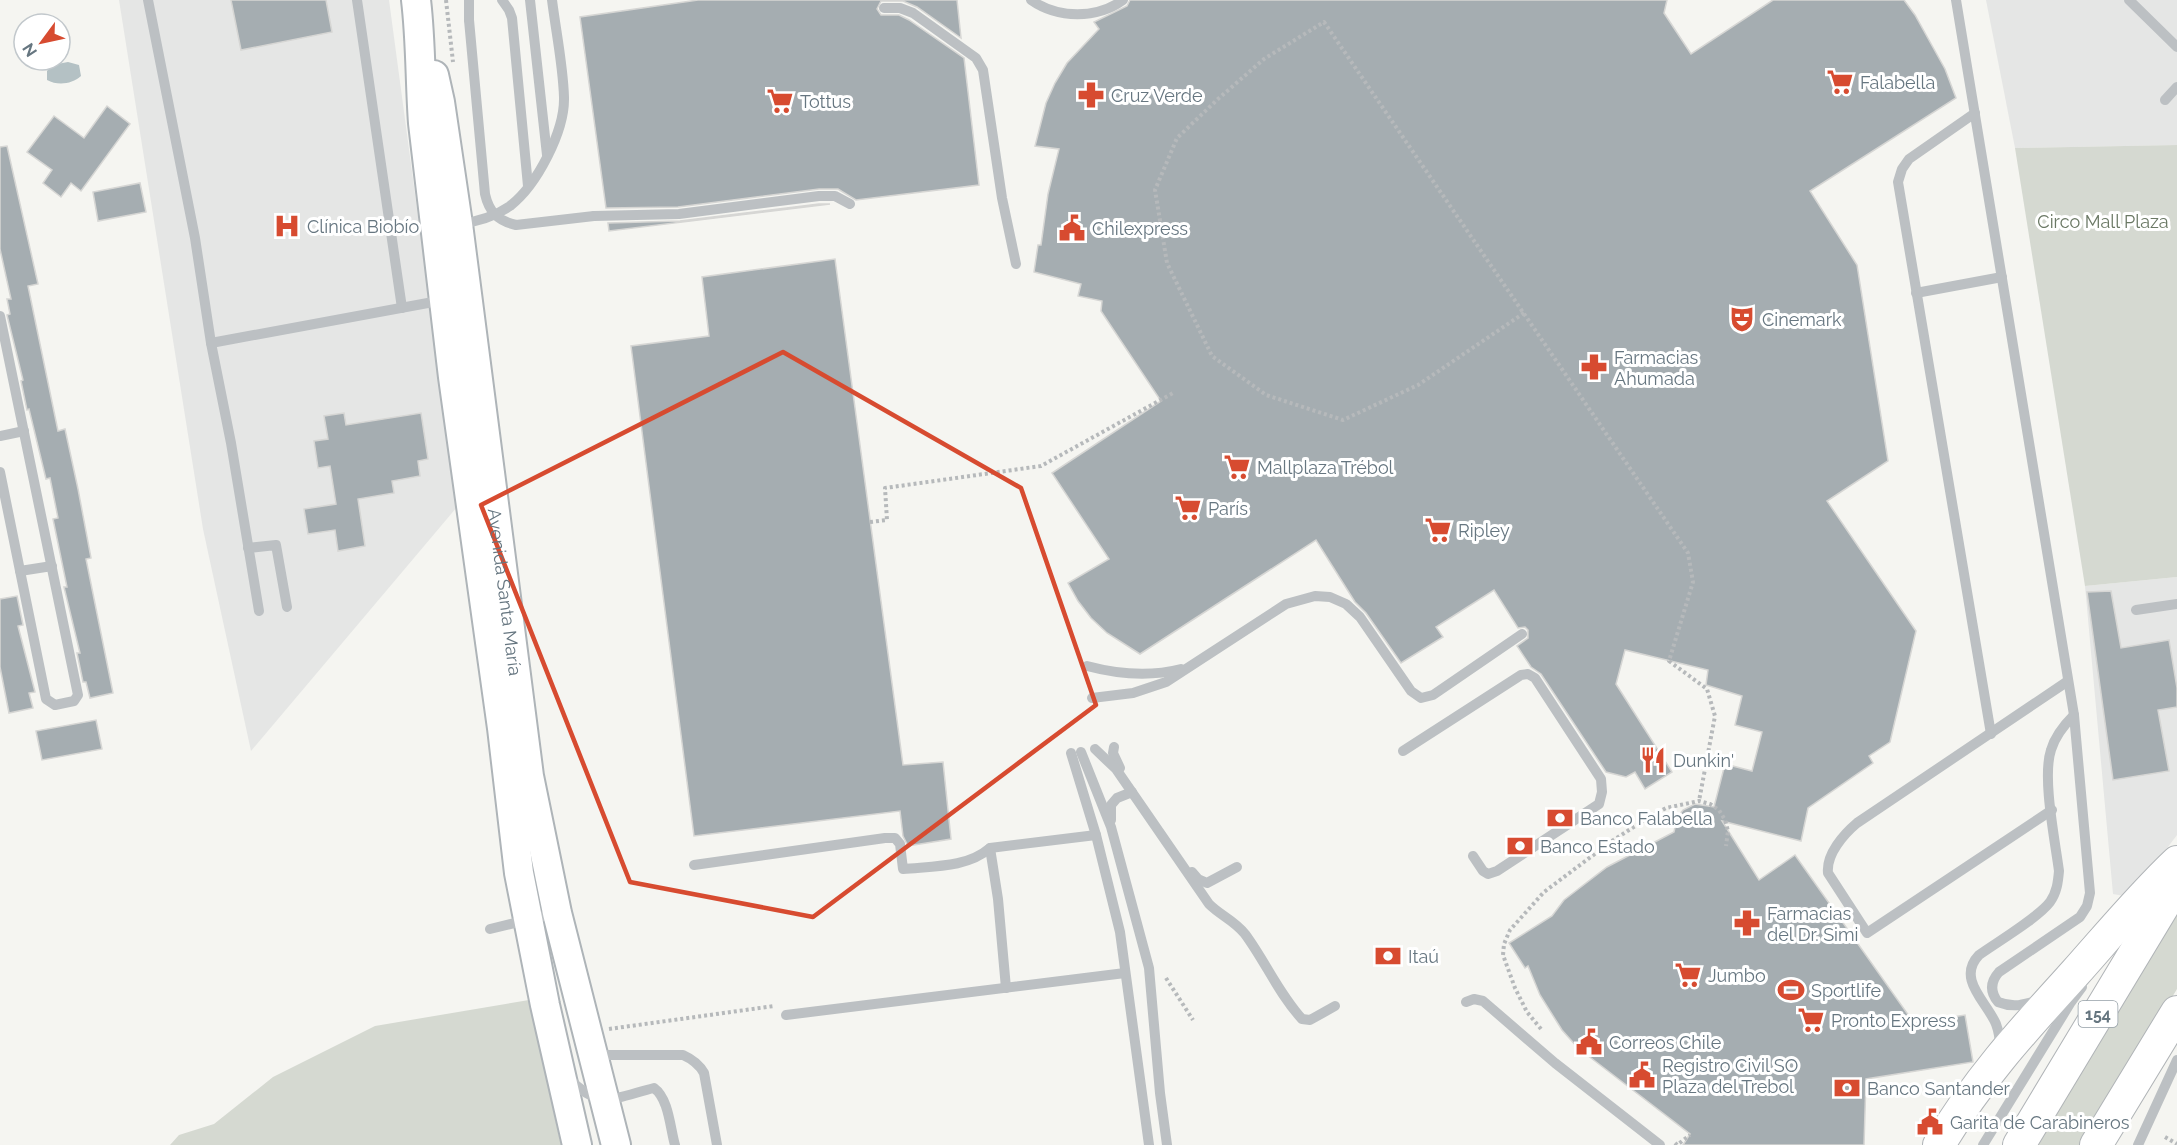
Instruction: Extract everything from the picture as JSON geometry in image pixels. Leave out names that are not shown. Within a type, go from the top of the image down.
[{"type":"main road","name":"Avenida Santa María","points":[[416,0],[420,36],[423,123],[519,873],[527,920],[577,1145]]},
{"type":"main road","name":"Avenida Santa María","points":[[420,36],[429,58],[440,102],[458,224],[522,728],[536,815],[557,913],[616,1145]]},
{"type":"main road","points":[[1939,1145],[1969,1096],[1999,1059],[2127,913],[2177,862]]},
{"type":"main road","name":"154","points":[[2019,1145],[2177,883]]},
{"type":"main road","points":[[2096,1145],[2177,1012]]},
{"type":"lane","points":[[148,0],[195,238],[211,343],[231,443],[259,611]]},
{"type":"lane","points":[[357,0],[402,308]]},
{"type":"lane","points":[[469,0],[485,194],[492,211],[498,218],[516,225],[594,216],[679,214],[819,196],[835,196],[850,204]]},
{"type":"lane","points":[[502,0],[512,18],[528,186]]},
{"type":"lane","points":[[530,0],[547,156]]},
{"type":"lane","points":[[458,224],[473,222],[498,213],[518,199],[547,156],[560,126],[564,96],[552,0]]},
{"type":"lane","points":[[1031,0],[1045,9],[1063,13],[1098,13],[1123,0]]},
{"type":"lane","points":[[1062,0],[1063,13]]},
{"type":"lane","points":[[1956,0],[2074,715],[2089,899],[2080,917],[1999,972],[1992,983],[1994,997],[1998,1002],[2013,1006],[2055,995]]},
{"type":"lane","points":[[2129,0],[2177,47]]},
{"type":"lane","points":[[884,8],[900,8],[913,13],[976,58],[983,70],[1002,198],[1016,264]]},
{"type":"lane","points":[[2165,100],[2177,87]]},
{"type":"lane","points":[[1975,113],[1909,159],[1898,182],[1990,734]]},
{"type":"lane","points":[[1916,293],[2002,277]]},
{"type":"lane","points":[[211,343],[444,300]]},
{"type":"lane","points":[[0,316],[78,695],[74,701],[55,705],[46,699],[0,472]]},
{"type":"lane","points":[[0,436],[24,431]]},
{"type":"lane","points":[[248,548],[276,545],[287,607]]},
{"type":"lane","points":[[20,572],[52,566]]},
{"type":"lane","points":[[1092,698],[1133,693],[1166,682],[1286,604],[1315,596],[1330,597],[1346,604],[1360,616],[1411,691],[1421,698],[1433,695],[1522,634]]},
{"type":"lane","points":[[2136,610],[2177,604]]},
{"type":"lane","points":[[1087,666],[1132,674],[1169,672],[1190,667]]},
{"type":"lane","points":[[1402,751],[1521,675],[1528,674],[1535,678],[1601,779],[1602,792],[1599,804],[1497,871],[1488,874],[1483,871],[1473,856]]},
{"type":"lane","points":[[2052,810],[1867,933],[1828,873],[1828,862],[1841,838],[1857,823],[2068,681]]},
{"type":"lane","points":[[1999,1059],[2000,1040],[1996,1023],[1972,985],[1970,971],[1979,955],[2042,910],[2055,894],[2059,871],[2048,765],[2050,751],[2064,725],[2074,715]]},
{"type":"lane","points":[[1114,747],[1116,763],[1198,879],[1207,883],[1237,867]]},
{"type":"lane","points":[[1095,749],[1116,769],[1209,904],[1218,913],[1229,917],[1243,932],[1302,1018],[1310,1020],[1335,1006]]},
{"type":"lane","points":[[1149,1145],[1120,932],[1076,752],[1111,827],[1149,968],[1167,1145]]},
{"type":"lane","points":[[1111,827],[1111,805],[1118,798],[1132,792]]},
{"type":"lane","points":[[694,865],[895,838],[900,844],[903,869],[969,861],[980,857],[990,848],[1096,835]]},
{"type":"lane","points":[[990,848],[998,899],[1006,988]]},
{"type":"lane","points":[[2110,951],[2177,870]]},
{"type":"lane","points":[[490,929],[557,913]]},
{"type":"lane","points":[[786,1014],[1125,973]]},
{"type":"lane","points":[[1983,1145],[2071,1002],[2090,976]]},
{"type":"lane","points":[[1466,1002],[1474,999],[1484,1002],[1572,1076],[1664,1141]]},
{"type":"lane","points":[[594,1055],[683,1055],[691,1059],[704,1073],[717,1145]]},
{"type":"lane","points":[[2138,1145],[2177,1060]]},
{"type":"lane","points":[[560,1068],[585,1093],[605,1100],[654,1088],[660,1093],[663,1101],[675,1145]]},
{"type":"path","points":[[1524,313],[1418,385],[1342,420],[1266,395],[1212,356],[1167,263],[1155,190],[1177,138],[1264,59],[1324,22],[1524,313],[1688,553],[1692,582],[1669,661],[1707,689],[1715,716],[1699,801]]},
{"type":"path","points":[[870,522],[887,520],[885,488],[1041,466],[1174,392]]},
{"type":"path","points":[[1545,1033],[1527,1012],[1503,959],[1504,944],[1510,930],[1544,892],[1612,841],[1666,808],[1699,801],[1710,804],[1719,810],[1725,820],[1728,831],[1726,846]]},
{"type":"path","points":[[1160,970],[1193,1020]]},
{"type":"path","points":[[1664,1141],[1677,1145],[1689,1135]]},
{"type":"path","points":[[2165,1137],[2177,1144]]},
{"type":"highlighted area","points":[[783,352],[1021,488],[1096,705],[813,917],[630,882],[481,505]]},
{"type":"shaded area","name":"Clínica Biobío","points":[[119,0],[389,0],[457,507],[251,751],[203,529]]},
{"type":"shaded area","points":[[1986,0],[2177,0],[2177,145],[2015,148]]},
{"type":"shaded area","points":[[72,63],[79,65],[81,76],[73,81],[56,83],[47,80],[47,72],[72,72]]},
{"type":"shaded area","points":[[2177,577],[2177,835],[2130,897],[2113,894],[2085,586]]},
{"type":"green space","name":"Circo Mall Plaza","points":[[2177,145],[2177,577],[2085,586],[2015,148]]},
{"type":"green space","points":[[2177,908],[2177,989],[2082,1145],[2036,1145]]},
{"type":"green space","points":[[529,1000],[561,1145],[170,1145],[179,1135],[214,1124],[273,1077],[375,1026]]},
{"type":"building","points":[[231,0],[326,0],[332,32],[241,50]]},
{"type":"building","name":"Tottus","points":[[698,0],[957,0],[961,38],[917,7],[903,1],[881,1],[877,9],[881,15],[899,15],[909,20],[964,58],[979,185],[856,200],[838,189],[819,189],[678,207],[606,208],[580,17]]},
{"type":"building","points":[[1130,0],[1667,0],[1664,13],[1691,54],[1773,0],[1904,0],[1915,15],[1945,69],[1956,98],[1810,191],[1857,265],[1888,461],[1827,501],[1916,631],[1890,742],[1869,756],[1873,763],[1808,808],[1801,841],[1722,821],[1759,880],[1795,855],[1914,1023],[1965,1015],[1973,1062],[1866,1079],[1864,1145],[1683,1145],[1690,1134],[1578,1048],[1562,1030],[1540,995],[1528,966],[1525,968],[1509,943],[1552,916],[1564,900],[1607,867],[1674,832],[1677,818],[1683,810],[1695,804],[1714,807],[1725,764],[1752,771],[1762,732],[1735,725],[1742,696],[1706,685],[1708,670],[1625,650],[1616,684],[1672,772],[1645,789],[1635,772],[1626,777],[1606,772],[1541,674],[1531,667],[1517,646],[1528,638],[1528,630],[1525,627],[1518,628],[1494,590],[1436,627],[1443,637],[1401,663],[1366,613],[1355,602],[1316,540],[1140,654],[1107,633],[1078,601],[1068,583],[1109,559],[1052,473],[1161,401],[1101,311],[1102,301],[1078,296],[1081,284],[1034,272],[1038,245],[1041,245],[1048,194],[1059,149],[1035,146],[1046,103],[1067,63],[1099,29],[1094,22],[1127,6]]},
{"type":"building","points":[[107,106],[130,124],[81,191],[71,183],[61,197],[43,183],[52,170],[27,152],[54,116],[84,138]]},
{"type":"building","points":[[7,146],[38,284],[28,286],[58,431],[65,429],[78,489],[91,558],[86,559],[113,693],[90,698],[86,682],[83,682],[77,653],[80,653],[64,587],[67,587],[53,519],[58,518],[50,478],[46,479],[29,409],[27,410],[21,381],[23,380],[7,315],[10,314],[7,299],[11,299],[0,249],[0,147]]},
{"type":"building","points":[[140,183],[146,212],[98,221],[93,192]]},
{"type":"building","points":[[830,204],[609,231],[608,223],[680,221]]},
{"type":"building","points":[[835,259],[903,765],[943,762],[951,839],[908,846],[903,836],[900,811],[694,836],[631,346],[709,336],[702,277]]},
{"type":"building","points":[[344,413],[346,425],[421,413],[428,459],[418,461],[420,476],[392,481],[394,493],[358,499],[365,546],[338,551],[335,530],[308,534],[304,509],[336,504],[330,466],[318,468],[314,441],[328,439],[324,416]]},
{"type":"building","points":[[2111,591],[2121,648],[2169,640],[2177,688],[2177,707],[2158,710],[2169,771],[2113,780],[2087,592]]},
{"type":"building","points":[[17,596],[23,625],[18,626],[35,692],[29,693],[33,708],[9,713],[0,667],[0,599]]},
{"type":"building","points":[[96,720],[102,749],[42,760],[36,731]]},
{"type":"place","name":"Falabella","points":[[1840,82]]},
{"type":"place","name":"Cruz Verde","points":[[1091,95]]},
{"type":"place","name":"Tottus","points":[[780,101]]},
{"type":"place","name":"Clínica Biobío","points":[[287,226]]},
{"type":"place","name":"Chilexpress","points":[[1072,228]]},
{"type":"place","name":"Cinemark","points":[[1742,319]]},
{"type":"place","name":"Farmacias Ahumada","points":[[1594,367]]},
{"type":"place","name":"Mallplaza Trébol","points":[[1237,467]]},
{"type":"place","name":"París","points":[[1188,508]]},
{"type":"place","name":"Ripley","points":[[1438,530]]},
{"type":"place","name":"Dunkin'","points":[[1653,760]]},
{"type":"place","name":"Banco Falabella","points":[[1560,818]]},
{"type":"place","name":"Banco Estado","points":[[1520,846]]},
{"type":"place","name":"Farmacias del Dr. Simi","points":[[1747,923]]},
{"type":"place","name":"Itaú","points":[[1388,956]]},
{"type":"place","name":"Jumbo","points":[[1688,975]]},
{"type":"place","name":"Sportlife","points":[[1791,990]]},
{"type":"place","name":"Pronto Express","points":[[1811,1020]]},
{"type":"place","name":"Correos Chile","points":[[1589,1042]]},
{"type":"place","name":"Registro Civil SO Plaza del Trebol","points":[[1642,1075]]},
{"type":"place","name":"Banco Santander","points":[[1847,1088]]},
{"type":"place","name":"Garita de Carabineros","points":[[1930,1122]]}]
